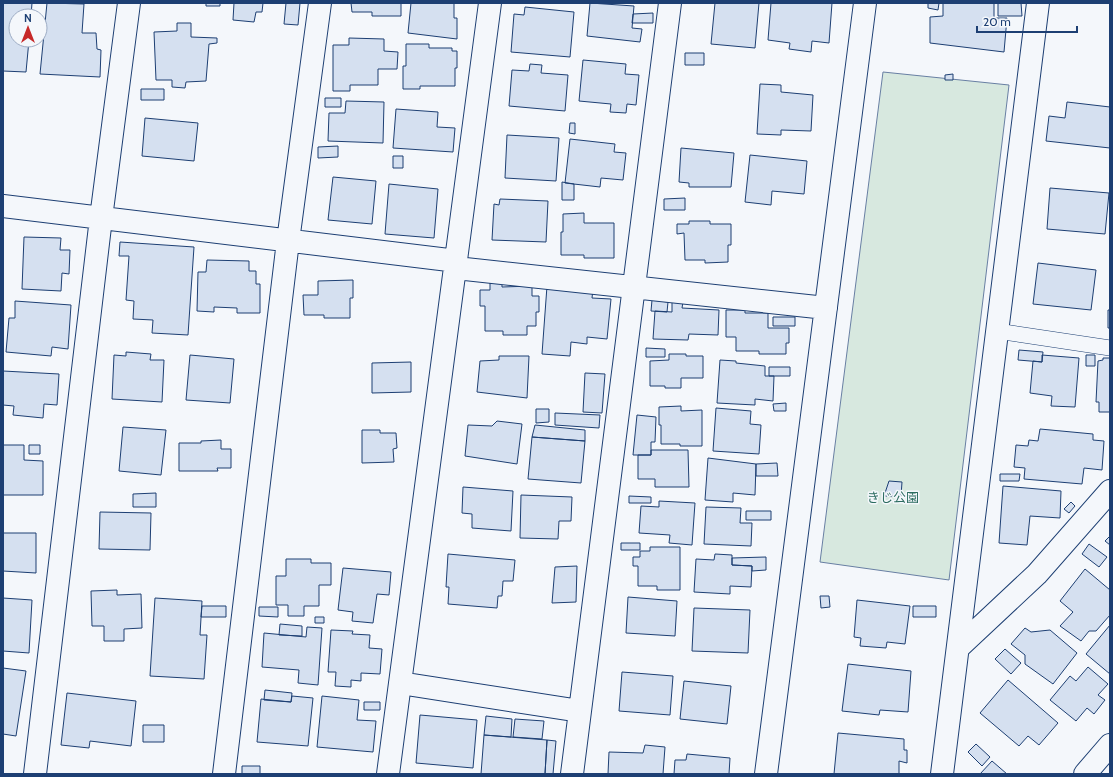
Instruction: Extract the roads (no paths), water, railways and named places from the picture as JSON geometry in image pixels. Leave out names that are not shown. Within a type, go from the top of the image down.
[{"type":"street","points":[[35,774],[101,218],[129,3]]},
{"type":"street","points":[[224,774],[288,241],[320,3]]},
{"type":"street","points":[[388,774],[490,3]]},
{"type":"street","points":[[572,774],[670,3]]},
{"type":"street","points":[[766,774],[865,3]]},
{"type":"street","points":[[942,774],[1038,3]]},
{"type":"street","points":[[3,206],[288,241],[456,265],[634,287],[826,308]]},
{"type":"street","points":[[959,647],[1037,574],[1110,491]]},
{"type":"street","points":[[400,683],[580,711]]},
{"type":"street","points":[[1085,774],[1110,745]]},
{"type":"lane","points":[[997,331],[1110,348]]},
{"type":"park label","name":"きじ公園","points":[[893,497]]}]
